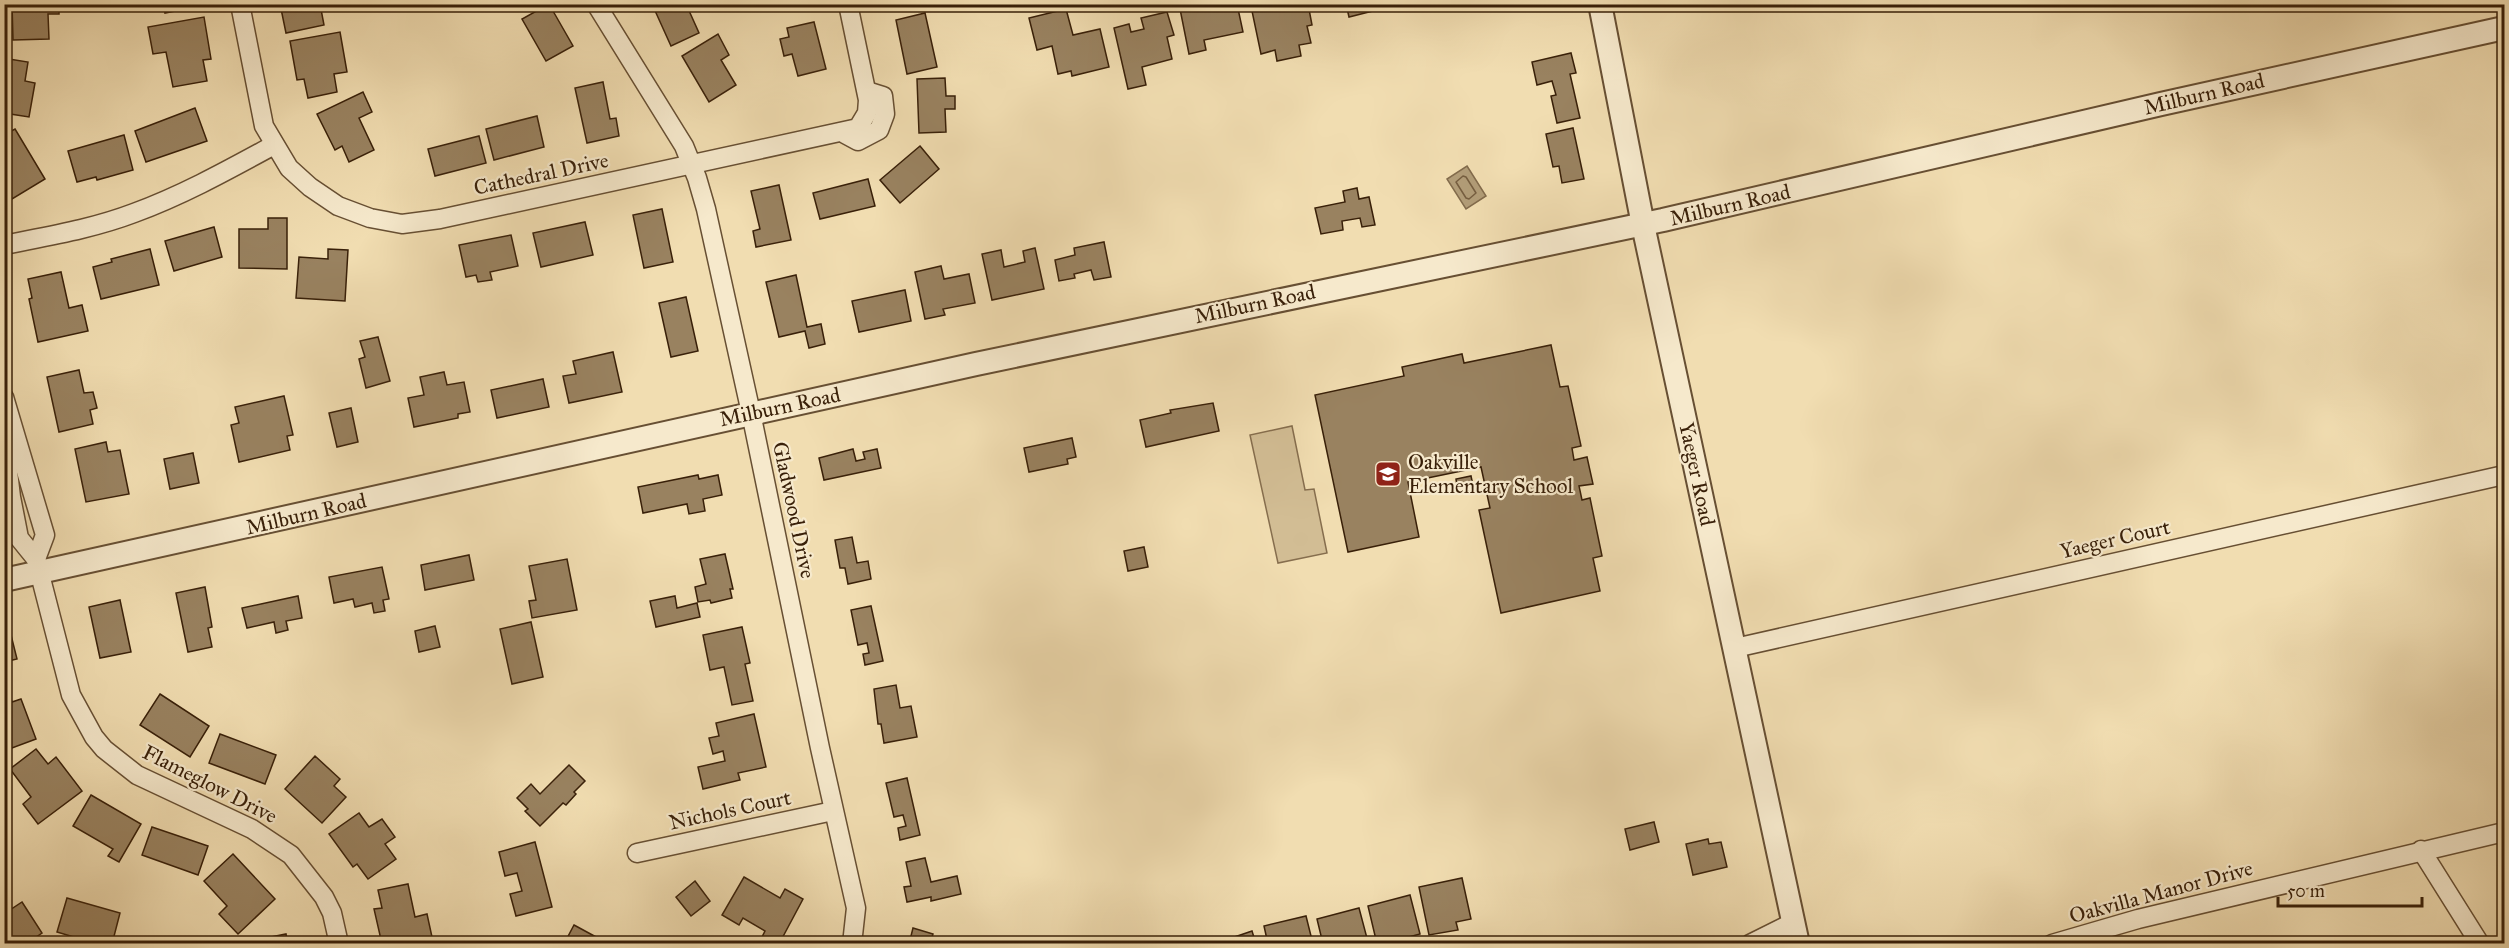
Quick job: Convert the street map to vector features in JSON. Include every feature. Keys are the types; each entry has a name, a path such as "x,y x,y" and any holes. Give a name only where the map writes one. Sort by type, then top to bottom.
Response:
{"street":[{"name":"Cathedral Drive","path":"240,4 258,105 264,126 289,168 310,187 338,206 370,218 402,224 440,219 858,128 867,113 867,91 848,4"},
{"name":"Gladwood Drive","path":"596,4 682,141 706,209 751,413 833,811 856,908 852,944"},
{"name":"Yaeger Road","path":"1600,4 1643,225 1796,933"},
{"name":"Milburn Road","path":"4,580 38,566 1177,321 1643,225 2150,106 2505,27"},
{"path":"4,245 88,228 132,214 190,190 274,145"},
{"name":"Flameglow Drive","path":"4,397 45,536 38,566"},
{"name":"Flameglow Drive","path":"4,437 11,497 19,538 38,566 71,695 85,723 99,743 137,776 252,829 291,855 324,897 332,913 339,944"},
{"name":"Yaeger Court","path":"1735,648 2505,475"},
{"name":"Nichols Court","path":"637,853 833,811"},
{"name":"Oakvilla Manor Drive","path":"2052,944 2138,919 2421,850 2505,832"},
{"path":"2421,850 2480,944"},
{"path":"1750,944 1796,933"}],"shaded area":[{"path":"1292,426 1305,490 1314,489 1327,553 1278,563 1250,435"}],"water":[{"path":"1467,166 1486,196 1466,209 1447,179"}],"building":[{"path":"12,4 59,4 59,14 48,14 49,39 13,40"},
{"path":"164,4 200,4 200,6 165,13"},
{"path":"280,4 320,4 324,25 286,33"},
{"path":"549,4 573,46 546,61 522,19"},
{"path":"652,4 686,4 699,33 671,46"},
{"path":"1179,4 1237,4 1243,32 1204,40 1206,50 1189,54"},
{"path":"1279,4 1308,4 1312,25 1307,26 1311,43 1299,45 1301,56 1277,61 1275,50 1261,54 1252,11"},
{"path":"1346,4 1385,4 1385,8 1349,17"},
{"path":"1066,9 1073,35 1100,29 1109,67 1072,76 1071,71 1058,74 1052,46 1037,50 1029,18"},
{"path":"1167,12 1174,35 1167,37 1172,59 1142,67 1146,85 1128,89 1114,28 1129,24 1131,32 1144,29 1141,18"},
{"path":"925,13 937,67 907,74 896,20"},
{"path":"204,17 211,59 203,60 207,81 173,87 166,52 153,54 148,27"},
{"path":"814,22 826,69 798,76 792,54 784,56 780,39 789,37 787,28"},
{"path":"340,32 347,72 334,74 337,92 308,98 304,79 297,80 290,41"},
{"path":"718,34 729,55 721,60 736,85 709,102 682,56"},
{"path":"1571,53 1576,73 1570,74 1580,118 1557,123 1551,96 1556,95 1552,81 1537,85 1532,62"},
{"path":"9,59 28,62 25,81 35,83 29,117 4,113 4,86"},
{"path":"945,78 946,96 955,96 955,109 945,109 946,132 919,133 917,79"},
{"path":"603,82 610,119 616,118 619,136 587,143 575,88"},
{"path":"363,92 372,112 359,118 374,150 349,162 342,146 335,150 317,114"},
{"path":"195,108 207,141 146,162 135,131"},
{"path":"537,116 544,147 494,160 486,129"},
{"path":"1573,128 1584,179 1562,183 1559,166 1553,167 1546,134"},
{"path":"15,129 45,179 12,199 4,187 4,135"},
{"path":"124,135 133,170 97,180 96,177 77,182 68,151"},
{"path":"479,136 486,163 435,176 428,149"},
{"path":"920,146 939,169 900,203 880,180"},
{"path":"868,179 875,206 820,219 813,193"},
{"path":"779,185 791,240 756,247 753,231 760,229 751,191"},
{"path":"1357,188 1359,199 1369,197 1375,225 1362,227 1360,218 1342,221 1343,230 1321,234 1315,208 1345,202 1343,191"},
{"path":"662,209 673,262 644,268 633,215"},
{"path":"268,218 287,218 287,269 239,268 239,229 268,229"},
{"path":"585,222 593,255 541,267 533,233"},
{"path":"214,227 222,257 174,271 165,241"},
{"path":"511,235 518,266 490,272 492,280 478,282 476,275 466,277 459,245"},
{"path":"1104,242 1111,277 1094,280 1091,270 1074,274 1075,278 1059,281 1055,260 1075,255 1074,248"},
{"path":"1035,248 1044,289 992,300 982,254 1001,250 1004,267 1025,262 1023,251"},
{"path":"150,249 159,285 101,299 93,267 112,262 111,259"},
{"path":"328,249 348,250 345,301 296,298 299,257 328,259"},
{"path":"941,266 944,279 969,274 975,303 943,309 945,315 925,319 915,272"},
{"path":"61,272 69,308 82,305 88,331 38,342 29,299 32,298 28,279"},
{"path":"796,275 807,327 821,324 825,344 809,348 805,331 779,337 766,282"},
{"path":"905,290 911,321 859,332 852,301"},
{"path":"686,297 698,351 671,357 659,303"},
{"path":"378,337 390,381 366,388 359,359 365,357 360,341"},
{"name":"Oakville Elementary School","path":"1551,345 1560,387 1568,386 1581,446 1572,448 1574,460 1587,457 1593,484 1579,486 1582,500 1590,498 1602,556 1593,558 1600,591 1501,613 1479,510 1490,508 1481,467 1408,482 1419,537 1348,552 1315,395 1404,376 1402,367 1462,354 1464,363"},
{"path":"613,352 622,392 569,403 563,376 576,374 573,361"},
{"path":"79,370 84,393 93,392 97,408 90,410 93,424 59,432 47,377"},
{"path":"444,372 447,385 464,382 470,412 458,414 458,418 414,427 408,398 424,395 420,377"},
{"path":"543,379 549,407 497,418 491,390"},
{"path":"284,396 293,435 287,436 290,450 239,462 231,425 239,423 235,407"},
{"path":"1213,403 1219,431 1146,447 1140,420 1171,413 1170,410"},
{"path":"351,408 358,442 337,447 329,413"},
{"path":"1072,438 1076,457 1067,459 1068,464 1029,472 1024,448"},
{"path":"106,442 108,452 120,450 129,494 86,502 75,449"},
{"path":"853,449 856,461 865,459 863,452 877,449 881,468 824,480 819,458"},
{"path":"193,453 199,483 170,489 164,459"},
{"path":"698,475 699,479 718,475 722,495 703,499 705,511 689,514 687,504 643,513 638,487"},
{"path":"1471,476 1474,490 1458,493 1456,479"},
{"path":"852,537 857,563 868,561 871,579 848,584 845,568 840,568 835,540"},
{"path":"1144,547 1148,567 1128,571 1124,551"},
{"path":"725,554 733,589 730,589 732,598 711,603 710,600 698,602 695,587 706,584 700,559"},
{"path":"469,555 474,580 425,590 421,565"},
{"path":"567,559 577,610 532,618 529,601 536,600 529,566"},
{"path":"382,567 389,599 383,600 385,611 374,613 372,603 355,607 353,599 334,603 329,577"},
{"path":"205,587 212,627 208,628 212,647 188,652 176,593"},
{"path":"298,596 302,618 286,621 288,630 276,633 274,622 247,628 242,608"},
{"path":"675,596 677,608 697,603 700,617 656,627 650,601"},
{"path":"120,600 131,652 100,658 89,607"},
{"path":"871,606 883,661 865,665 863,654 869,653 867,643 858,645 851,610"},
{"path":"531,622 543,677 512,684 500,629"},
{"path":"8,623 17,659 4,662 4,624"},
{"path":"435,626 440,647 419,652 415,631"},
{"path":"742,627 750,663 745,664 753,701 732,705 724,667 710,670 703,635"},
{"path":"896,685 900,708 911,706 917,737 884,743 881,724 878,724 874,689"},
{"path":"7,687 12,702 21,699 36,739 4,751 4,688"},
{"path":"160,694 209,726 190,757 140,725"},
{"path":"754,714 766,767 738,773 740,780 703,789 698,767 725,761 723,751 713,754 709,738 719,736 716,723"},
{"path":"220,734 276,755 265,784 209,763"},
{"path":"36,749 48,764 56,757 82,791 38,824 23,804 31,797 10,769"},
{"path":"315,756 340,779 334,786 346,797 322,823 285,789"},
{"path":"569,765 585,781 566,805 563,803 540,826 525,811 528,809 517,798 531,784 540,794"},
{"path":"907,778 920,835 900,840 898,828 906,826 903,815 894,817 886,783"},
{"path":"91,795 141,824 119,862 108,856 113,849 73,826"},
{"path":"359,813 369,827 382,819 395,837 385,844 396,859 368,879 357,864 353,867 329,834"},
{"path":"1654,822 1659,842 1630,850 1625,829"},
{"path":"152,827 208,846 198,875 142,855"},
{"path":"1708,839 1709,844 1721,842 1727,867 1693,875 1686,844"},
{"path":"535,842 552,907 516,916 510,894 522,891 517,873 505,876 499,852"},
{"path":"233,854 275,899 238,934 219,914 227,906 204,881"},
{"path":"925,858 931,882 957,876 961,894 931,901 931,897 907,902 904,887 911,886 906,862"},
{"path":"744,877 780,898 785,889 803,899 779,944 774,944 762,937 765,931 743,918 739,925 722,915"},
{"path":"1462,878 1471,919 1456,922 1458,930 1429,935 1419,887"},
{"path":"695,881 710,901 691,916 676,897"},
{"path":"408,884 415,917 427,914 432,937 403,944 382,944 374,909 382,908 378,890"},
{"path":"1410,895 1420,934 1401,939 1401,944 1377,944 1368,906"},
{"path":"67,898 120,913 112,944 97,944 57,932"},
{"path":"22,902 42,933 26,944 4,944 4,914"},
{"path":"1359,908 1368,942 1323,944 1317,919"},
{"path":"1306,916 1313,944 1268,944 1264,926"},
{"path":"574,925 609,944 564,944"},
{"path":"913,928 933,934 930,944 909,944"},
{"path":"1252,931 1256,944 1214,944"},
{"path":"286,934 288,944 257,944 256,940"}],"place":[{"name":"Oakville Elementary School","path":"1388,474"}]}
